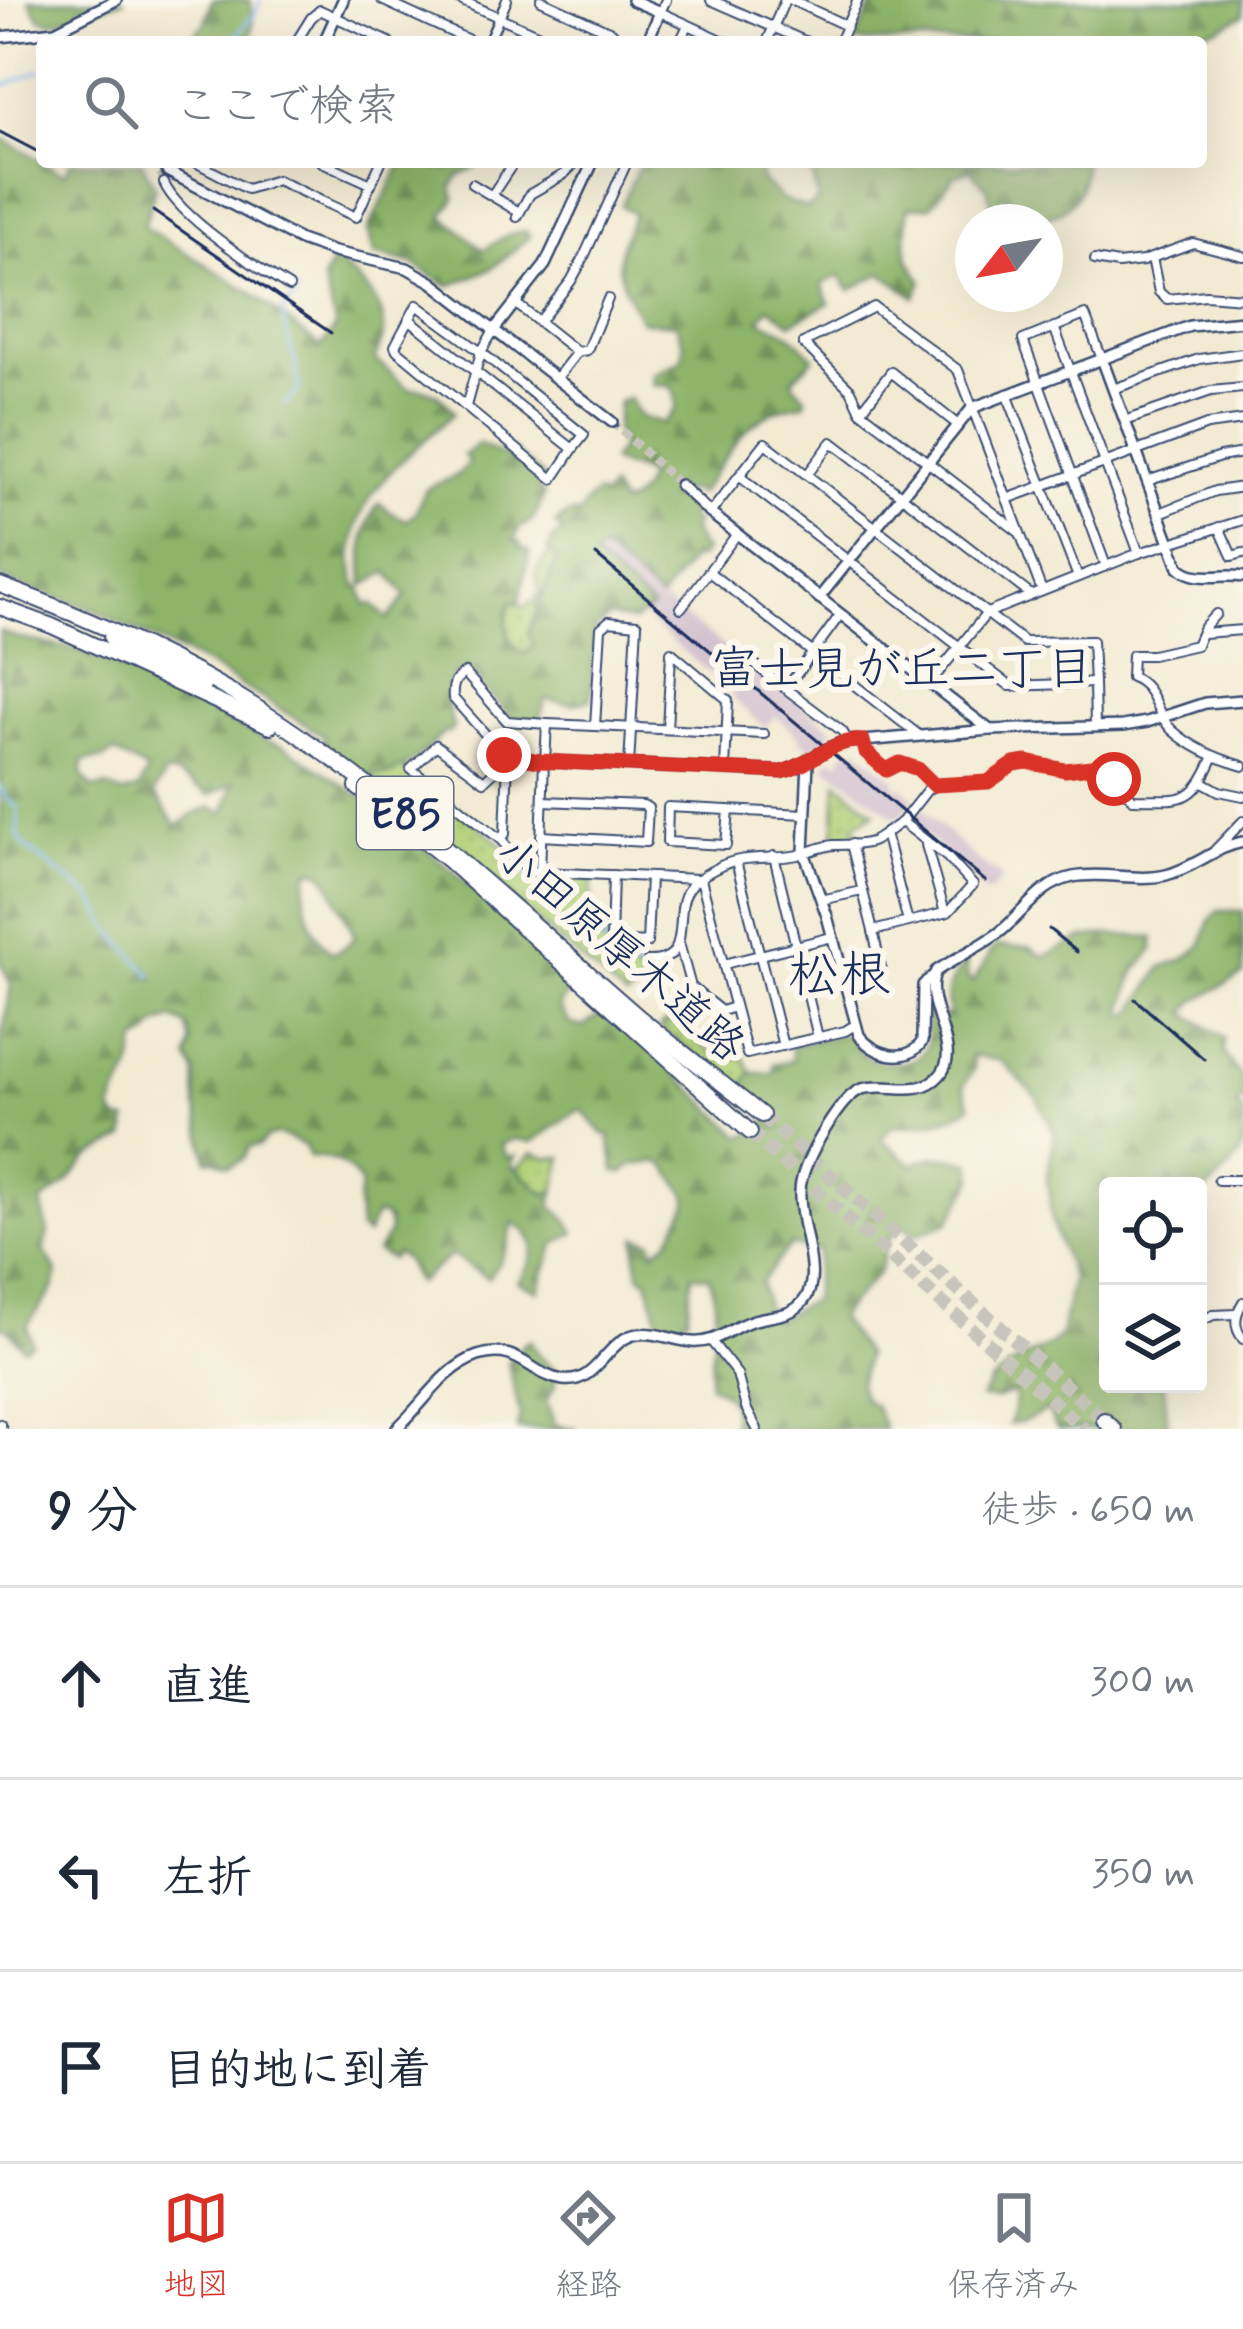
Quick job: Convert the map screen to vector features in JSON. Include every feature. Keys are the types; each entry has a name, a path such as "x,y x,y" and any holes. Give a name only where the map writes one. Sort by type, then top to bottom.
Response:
{"highway":[{"name":"小田原厚木道路","path":"0,589 197,683 270,726 352,784 448,862 750,1132"},
{"name":"小田原厚木道路","path":"0,589 80,615 152,648 311,744 464,861 644,1020 762,1115"},
{"path":"0,607 270,726"}],"street":[{"path":"0,37 55,31 116,0"},
{"path":"327,36 343,0"},
{"path":"382,0 459,36"},
{"path":"460,0 542,36"},
{"path":"491,36 507,0"},
{"path":"541,0 613,36"},
{"path":"632,0 713,36"},
{"path":"650,36 666,0"},
{"path":"711,0 794,36"},
{"path":"770,36 788,0 847,26"},
{"path":"842,36 858,0"},
{"path":"300,36 320,10 376,36"},
{"path":"683,36 688,25"},
{"path":"166,168 300,240 407,268 432,282 612,422"},
{"path":"215,168 247,189 277,180 356,217 378,168"},
{"path":"335,168 371,184"},
{"path":"492,195 510,168"},
{"path":"472,184 518,215 530,194 570,168"},
{"path":"466,406 481,352 545,265 590,168"},
{"path":"539,322 571,281 624,168"},
{"path":"164,183 169,195 217,236 289,287"},
{"path":"1095,260 1118,264 1193,243 1243,256"},
{"path":"1152,258 1159,292 1167,299 1243,298"},
{"path":"556,380 577,352 587,350 608,299"},
{"path":"515,303 577,352"},
{"path":"417,304 584,436 553,479 397,350 410,319 417,304"},
{"path":"1020,533 861,411 851,391 803,343 874,308 958,370 972,408 1007,499 1020,533 1042,591"},
{"path":"1106,566 1023,340 1085,315 1180,567 1194,577 1243,578"},
{"path":"410,319 573,449"},
{"path":"819,598 972,408 1190,326 1243,321"},
{"path":"1054,327 1139,554"},
{"path":"1113,389 1199,359 1243,353"},
{"path":"861,411 891,372 958,425"},
{"path":"1125,421 1211,391 1243,388"},
{"path":"1007,393 1078,578"},
{"path":"1007,499 1207,425 1243,420"},
{"path":"807,475 832,442 1030,595"},
{"path":"710,513 765,443 1024,643 1092,641 1095,726"},
{"path":"1148,481 1243,453"},
{"path":"739,476 1010,686 1094,683"},
{"path":"680,485 990,730"},
{"path":"1160,513 1215,491 1243,487"},
{"path":"929,685 987,613 1243,520"},
{"path":"1219,526 1232,556 1243,553"},
{"path":"681,608 737,534"},
{"path":"709,572 920,736"},
{"path":"1216,614 1196,646 1132,655 1131,677 1150,690 1169,728 1214,757 1243,766"},
{"path":"786,688 840,615"},
{"path":"596,726 601,628 609,621 637,624 629,766"},
{"path":"1203,633 1243,630"},
{"path":"667,729 671,652 728,700 724,770"},
{"path":"743,655 842,731 847,740"},
{"path":"764,734 507,721 465,673 452,687 453,698 508,758 781,772 847,740 1124,725 1205,703 1243,700"},
{"path":"540,872 547,724"},
{"path":"863,741 866,752 886,770 900,763 910,765 934,785"},
{"path":"508,758 484,781 436,745 411,769 500,838 530,872 702,883 747,1054 855,1024"},
{"path":"648,961 656,962 675,950 687,891 721,865 831,845 867,844 902,822 934,785 988,782 1014,764 1027,762 1065,770 1100,766 1133,799 1191,795 1214,757"},
{"path":"500,838 505,834 508,758"},
{"path":"808,761 804,852 855,1024 871,1049 901,1055 916,1052 922,1042 923,985 1001,931 1041,892 1077,876 1161,876 1243,842"},
{"path":"1202,782 1243,796"},
{"path":"541,836 646,842 648,808 543,801"},
{"path":"729,811 726,845 667,842 668,807 805,814"},
{"path":"1214,852 1243,820"},
{"path":"873,931 945,914 973,885 947,857 902,822"},
{"path":"885,833 908,922"},
{"path":"926,843 945,914"},
{"path":"843,981 881,968 850,844"},
{"path":"773,856 818,1037"},
{"path":"736,861 783,1046"},
{"path":"613,875 610,941 647,943 650,877"},
{"path":"821,900 862,891"},
{"path":"724,964 832,937"},
{"path":"679,943 694,990 721,1011 734,1007"},
{"path":"397,1429 458,1367 483,1354 510,1354 550,1376 573,1379 592,1371 619,1342 633,1335 711,1341 744,1324 785,1314 806,1298 811,1270 800,1190 807,1165 850,1095 870,1088 927,1085 944,1070 948,1055 931,993 934,975"},
{"path":"1218,1180 1243,1180"},
{"path":"1243,1302 1236,1314 1243,1340"},
{"path":"1207,1319 1236,1314"},
{"path":"711,1341 737,1374 757,1429"}],"shaded area":[{"path":"602,548 660,599 749,665 729,690 641,615 651,608 593,558"},
{"path":"754,668 833,729 819,746 811,749 797,743 802,739 775,716 765,727 733,699 732,693 744,686"},
{"path":"858,749 914,799 898,818 825,766 831,757 839,762 846,750"},
{"path":"920,807 979,862 1001,876 991,892 985,893 965,868 909,821"}],"green space":[{"path":"29,0 125,0 52,22 40,19"},
{"path":"212,0 250,0 251,36 188,36 204,24"},
{"path":"875,0 1243,0 1243,15 1190,36 857,36"},
{"path":"0,137 36,158 36,168 54,168 64,174 68,168 145,168 155,188 144,227 249,291 321,347 336,327 323,279 334,259 359,281 383,319 375,359 409,389 435,394 454,413 394,468 364,508 352,557 356,587 361,587 366,605 372,604 388,619 406,596 388,572 364,585 366,532 379,503 406,520 414,515 426,489 459,473 469,462 464,455 478,444 504,456 511,448 545,478 538,487 544,494 538,510 514,540 530,551 519,602 512,601 507,616 509,637 523,654 531,650 528,633 557,559 548,550 563,531 555,524 570,514 580,515 596,494 603,497 611,488 621,504 635,498 644,485 647,475 611,461 622,446 615,431 619,402 629,398 639,417 664,423 676,408 675,393 670,386 653,385 653,374 682,360 684,346 677,324 642,321 620,270 621,248 634,214 621,206 638,168 760,168 761,180 783,200 807,208 818,200 806,168 1083,168 1077,195 1063,209 1063,204 991,204 987,188 970,170 954,176 931,206 908,207 907,252 922,280 915,297 882,273 850,290 839,276 822,284 829,303 791,323 769,307 760,320 790,334 814,357 793,379 806,397 804,404 784,408 754,424 699,494 687,489 683,495 692,510 694,536 705,550 699,559 694,556 660,599 602,549 594,557 652,608 634,621 609,617 595,629 591,699 572,704 545,699 540,720 510,717 466,668 449,686 453,728 407,765 373,775 323,743 324,736 209,666 91,609 0,579"},
{"path":"399,168 475,168 459,176 452,187 455,198 443,216 483,250 510,234 526,231 530,237 491,269 448,286 413,264 374,254 368,230"},
{"path":"550,553 557,559 529,633 531,650 523,654 509,637 509,608 512,601 525,607 537,601 536,595 541,594 537,572"},
{"path":"0,631 74,649 157,683 284,746 362,797 579,983 560,1003 571,1024 583,1027 608,1009 741,1136 758,1132 772,1113 742,1088 751,1073 774,1073 774,1064 793,1060 791,1046 851,1033 859,1051 875,1060 896,1063 915,1058 927,1044 925,994 933,1011 950,1018 947,1001 955,976 966,962 968,979 973,982 995,946 1030,947 1044,957 1083,938 1154,937 1153,950 1134,973 1123,1012 1131,1015 1162,967 1185,959 1201,946 1210,920 1219,911 1243,911 1243,974 1195,1001 1186,1013 1224,1038 1223,1052 1243,1080 1243,1099 1236,1106 1243,1112 1243,1144 1231,1167 1207,1191 1207,1177 1099,1177 1099,1393 1165,1393 1168,1429 1057,1429 1048,1410 1009,1424 1015,1392 981,1398 990,1382 1061,1335 1072,1279 1052,1223 1047,1176 1055,1134 1037,1098 1002,1061 973,1055 974,1069 963,1086 970,1106 943,1120 891,1127 881,1139 913,1165 942,1157 972,1164 974,1179 949,1222 916,1235 901,1224 887,1242 879,1272 838,1317 866,1355 859,1385 884,1429 733,1429 730,1401 709,1385 715,1317 709,1277 692,1275 687,1317 675,1326 660,1325 648,1280 640,1275 637,1237 652,1241 654,1252 668,1241 688,1204 666,1166 658,1162 633,1165 624,1173 615,1171 609,1135 582,1110 532,1142 515,1139 501,1144 506,1157 515,1156 511,1165 546,1195 555,1191 551,1206 575,1233 555,1244 538,1291 518,1282 533,1249 528,1235 512,1223 504,1252 488,1278 451,1255 418,1283 400,1256 391,1259 377,1252 389,1233 388,1220 375,1215 367,1235 360,1230 361,1185 339,1163 309,1157 305,1145 277,1134 249,1147 243,1159 229,1166 207,1160 195,1072 188,1059 187,1026 173,1019 156,1025 137,1041 131,1071 112,1111 118,1120 127,1121 125,1138 89,1157 65,1185 41,1202 48,1232 44,1251 56,1277 27,1327 32,1343 24,1348 7,1328 0,1327 0,1049 11,985 0,962","holes":["114,752 147,771 139,789 123,794 107,787 92,788 82,775 83,761 103,759","166,773 210,795 234,783 224,813 211,807 177,826 154,793","310,870 327,878 355,937 332,953 309,915","790,1245 818,1251 813,1299 775,1321 766,1307 761,1282"]},
{"path":"402,767 484,829 543,885 552,889 557,876 592,878 590,916 607,942 585,922 582,925 643,980 650,975 643,986 626,998 364,773 379,775"},
{"path":"837,782 875,812 854,825 861,840 834,841"},
{"path":"667,1021 714,1055 744,1057 752,1074 742,1088 663,1030 660,1026"},
{"path":"533,1153 563,1157 555,1191 547,1195 514,1171"},
{"path":"530,1341 555,1369 555,1386 546,1401 555,1425 577,1429 517,1429 520,1415 508,1362"}],"waterway":[{"path":"235,36 255,14 260,0"},
{"path":"0,87 36,72"},
{"path":"285,404 299,390 282,312 298,292"},
{"path":"0,787 18,807 18,835 23,845 91,897 114,934 152,976"},
{"path":"518,866 539,885"},
{"path":"584,925 639,971"}],"tunnel":[{"path":"159,168 164,183"},
{"path":"612,422 680,485"},
{"path":"762,1115 1104,1420"},
{"path":"750,1132 1084,1429"}],"railway":[{"path":"0,132 36,151"},
{"path":"153,211 331,333"},
{"path":"596,555 985,881"},
{"path":"1049,929 1077,952"},
{"path":"1135,999 1204,1059"}],"district":[{"name":"富士見が丘二丁目","path":"902,667"},
{"name":"松根","path":"839,973"}],"route":[{"path":"504,755 767,773 792,770 847,740 863,741 866,752 886,770 900,763 910,765 934,785 988,782 1014,764 1027,762 1065,770 1100,766 1114,779"}]}
